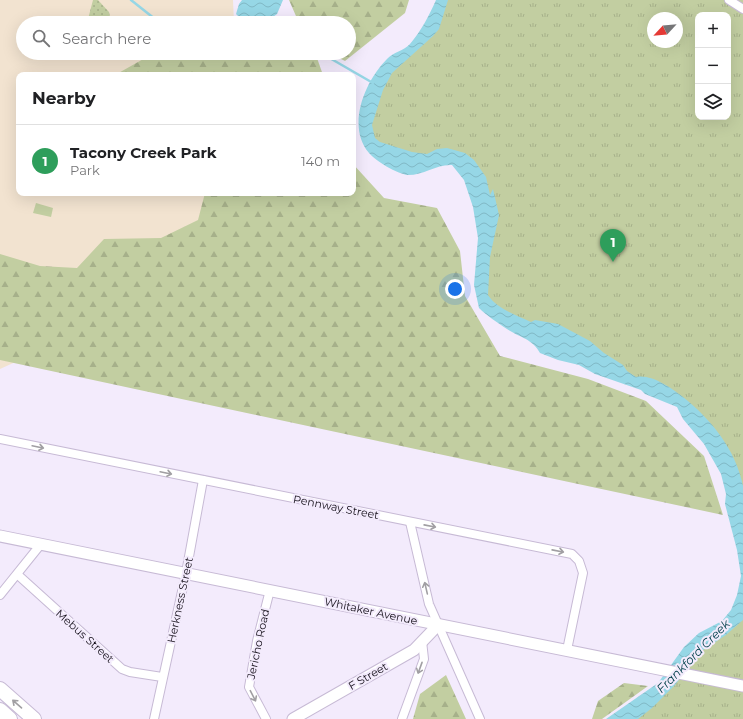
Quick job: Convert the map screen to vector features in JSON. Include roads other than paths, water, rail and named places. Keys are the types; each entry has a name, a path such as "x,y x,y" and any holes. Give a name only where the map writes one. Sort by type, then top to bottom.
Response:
{"highway":[{"path":"0,689 34,719"},
{"path":"0,710 10,719"}],"main road":[{"name":"Whitaker Avenue","path":"0,536 743,686"},
{"name":"F Street","path":"293,719 414,650 438,625"}],"street":[{"path":"729,0 743,9"},
{"name":"Pennway Street","path":"0,439 566,553 575,557 582,567 583,573 567,650"},
{"name":"Herkness Street","path":"154,719 186,573 203,480"},
{"path":"410,522 430,604 480,719"},
{"path":"0,595 18,575 41,544"},
{"name":"Mebus Street","path":"18,575 122,669 130,672 162,677"},
{"name":"Jericho Road","path":"266,719 249,687 257,641 270,590"},
{"path":"402,719 424,659 422,641"}],"water":[{"path":"242,0 283,0 277,14 274,16 238,16 236,14"},
{"name":"Frankford Creek","path":"436,0 448,0 439,29 392,73 383,90 372,125 375,138 380,142 412,152 427,154 437,149 447,148 465,153 474,160 486,177 490,195 493,189 499,215 490,257 488,295 492,300 507,311 531,322 535,320 558,324 590,341 604,353 623,365 627,371 636,377 648,378 661,382 673,390 703,415 721,436 735,460 740,473 743,486 743,620 726,635 700,652 675,685 652,708 638,719 606,719 658,683 684,647 699,633 722,621 731,610 737,595 741,576 737,550 725,504 726,494 721,474 704,444 683,419 677,407 645,394 641,390 595,374 579,365 558,360 540,353 530,341 507,329 479,308 474,285 478,238 473,207 464,180 452,165 441,166 414,175 403,174 376,160 369,153 362,142 359,130 361,104 372,79 389,57 410,44 418,34 431,12"}],"waterway":[{"path":"131,0 151,16"},
{"path":"333,60 354,72"},
{"path":"356,73 373,83"}],"place":[{"name":"Tacony Creek Park","path":"613,262"}]}
